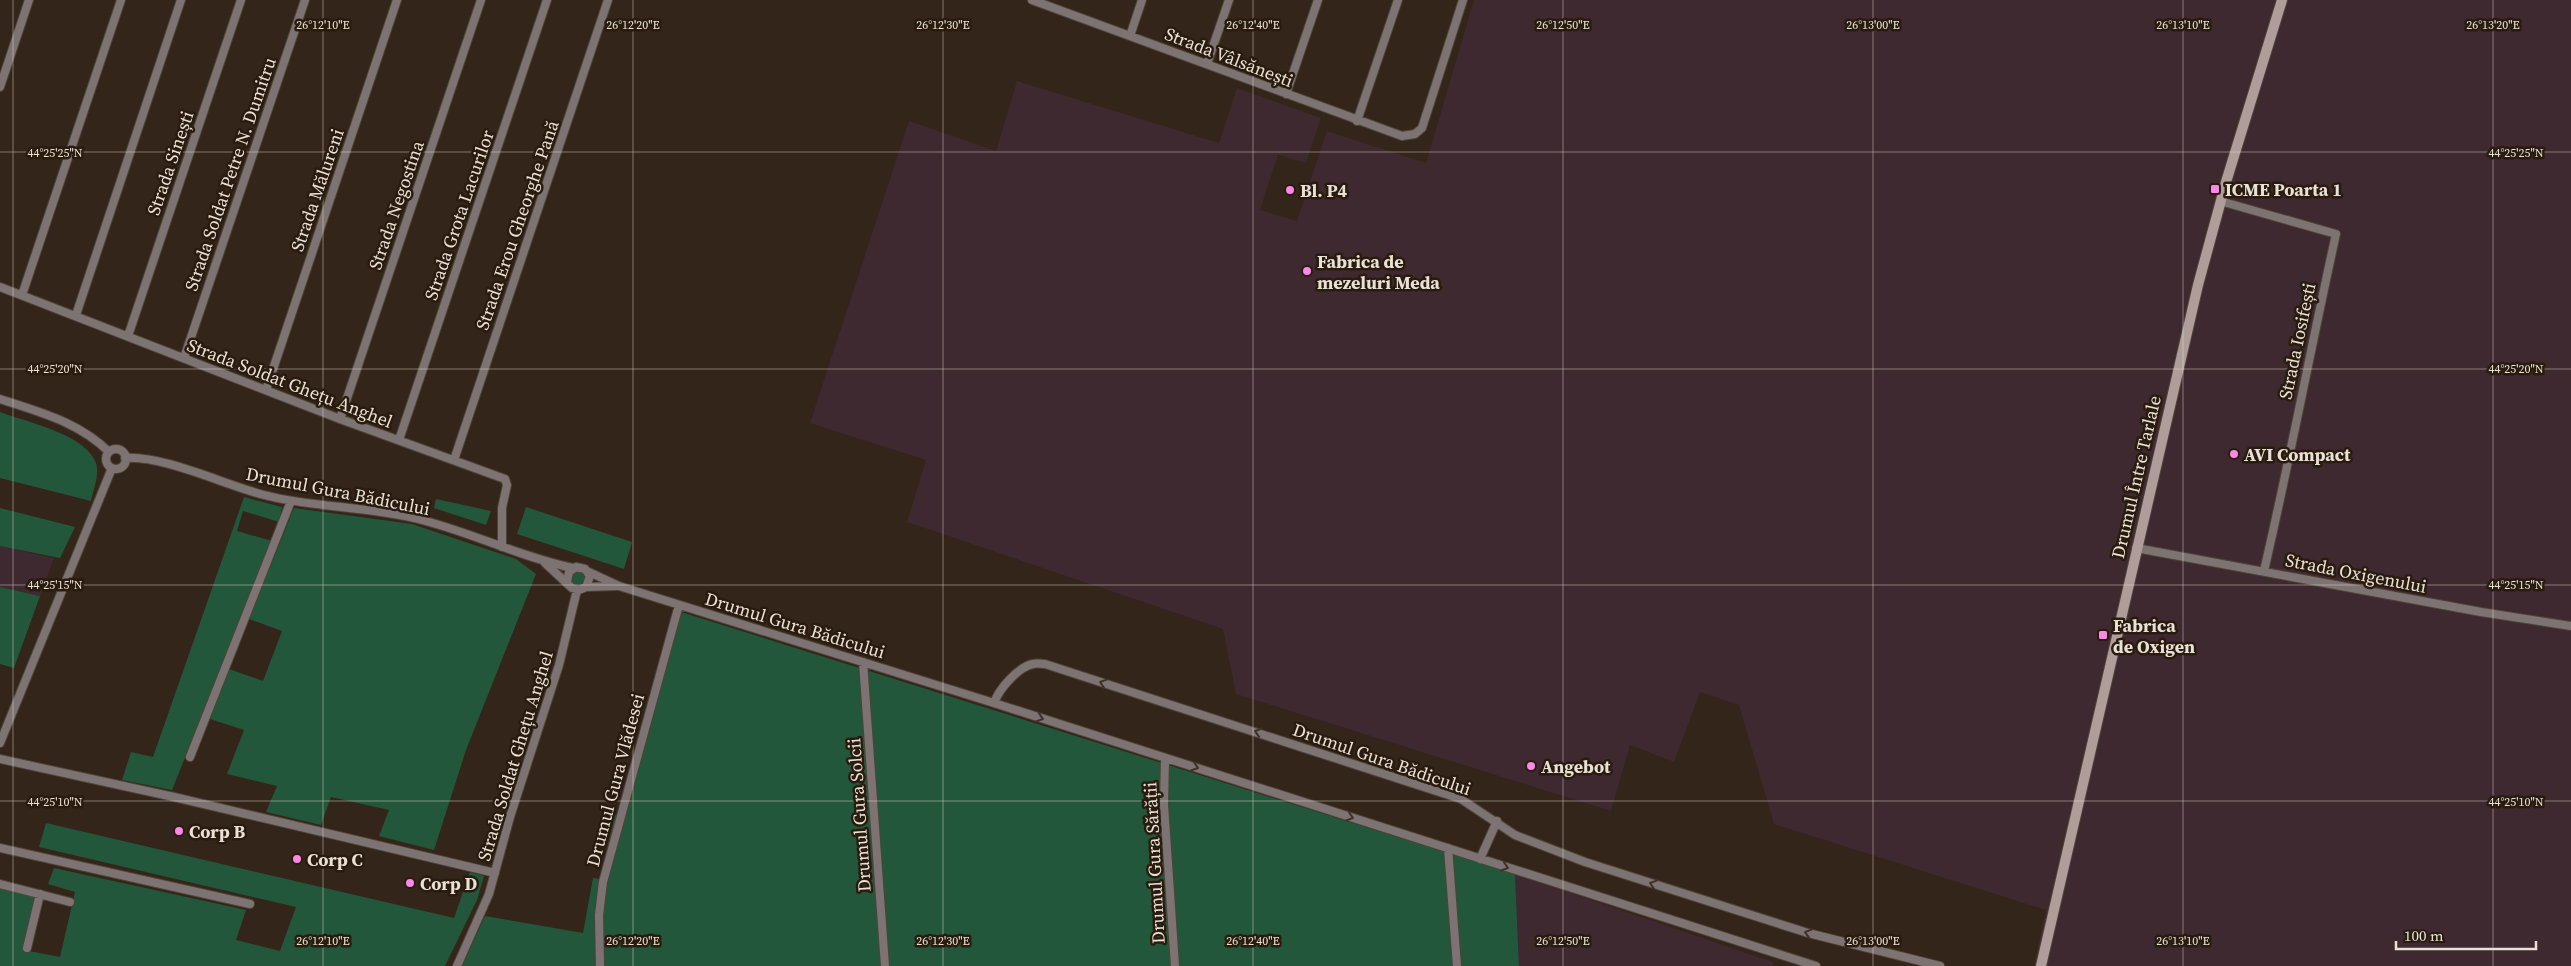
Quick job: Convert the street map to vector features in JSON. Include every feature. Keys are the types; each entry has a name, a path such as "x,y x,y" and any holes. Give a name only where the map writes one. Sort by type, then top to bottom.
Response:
{"main road":[{"name":"Drumul Între Tarlale","path":"2041,966 2196,294 2220,201 2282,0"}],"street":[{"path":"0,87 29,0"},
{"path":"22,295 121,0"},
{"path":"76,315 181,0"},
{"name":"Strada Sinești","path":"128,336 241,0"},
{"name":"Strada Soldat Petre N. Dumitru","path":"184,358 305,0"},
{"name":"Strada Mălureni","path":"266,390 397,0"},
{"name":"Strada Negostina","path":"340,419 481,0"},
{"name":"Strada Grota Lacurilor","path":"399,440 547,0"},
{"name":"Strada Erou Gheorghe Pană","path":"454,460 608,0"},
{"name":"Strada Vâlsănești","path":"1032,0 1402,136 1415,134 1424,122 1463,0"},
{"path":"1058,9 1061,0"},
{"path":"1130,36 1142,0"},
{"path":"1207,64 1228,0"},
{"path":"1286,94 1318,0"},
{"path":"1357,121 1398,0"},
{"name":"Strada Iosifești","path":"2220,201 2336,234 2298,408 2294,442 2264,571"},
{"name":"Strada Soldat Ghețu Anghel","path":"0,287 340,419 507,481 502,508 502,547"},
{"path":"0,399 72,424 91,435 109,452"},
{"path":"117,450 125,458 124,464 120,468 112,468 106,461 109,452 117,450"},
{"name":"Drumul Gura Bădicului","path":"125,458 155,461 248,490 291,500 416,518 543,561 573,568"},
{"path":"0,743 112,468"},
{"path":"190,757 291,500"},
{"name":"Strada Oxigenului","path":"2136,548 2480,612 2571,626"},
{"path":"543,561 572,588 577,590 586,587 619,586"},
{"path":"567,582 567,574 573,568 581,567 589,572 590,582 586,587"},
{"name":"Drumul Gura Bădicului","path":"589,572 619,586 994,703 1816,966"},
{"name":"Strada Soldat Ghețu Anghel","path":"457,966 475,928 495,873 510,817 561,656 577,590"},
{"name":"Drumul Gura Vlădesei","path":"600,966 599,915 603,882 679,605"},
{"name":"Drumul Gura Solcii","path":"863,662 885,966"},
{"name":"Drumul Gura Bădicului","path":"994,703 997,695 1021,670 1033,664 1045,664 1461,799 1532,843 1612,871 1808,933 1940,966"},
{"path":"0,758 495,873"},
{"name":"Drumul Gura Sărății","path":"1165,758 1164,805 1175,966"},
{"path":"1480,859 1489,834 1497,822"},
{"path":"0,848 250,904"},
{"path":"1448,848 1457,966"},
{"path":"0,884 70,902"},
{"path":"27,948 40,894"}],"shaded area":[{"path":"1474,0 2571,0 2571,966 2034,966 2046,910 1774,824 1739,705 1700,692 1674,762 1630,745 1611,811 1236,694 1223,629 907,522 926,460 810,423 909,121 996,151 1017,81 1219,143 1237,88 1321,118 1306,163 1278,155 1260,210 1297,221 1327,131 1426,163"},
{"path":"0,546 54,558 40,596 0,587"},
{"path":"1515,874 1773,962 1772,966 1519,966"}],"green space":[{"path":"0,412 54,430 80,444 90,453 97,468 96,482 91,501 0,478"},
{"path":"244,497 282,507 279,522 243,511 237,531 272,541 172,790 122,780 131,752 153,757"},
{"path":"436,499 491,511 486,525 434,508"},
{"path":"526,507 632,542 624,569 517,534"},
{"path":"0,508 75,527 60,558 0,546"},
{"path":"294,508 412,524 516,559 536,574 466,750 434,850 379,836 389,810 331,797 321,825 266,812 277,786 227,774 244,730 210,719 229,669 263,681 282,631 249,619"},
{"path":"585,569 586,587 569,585 569,572"},
{"path":"0,587 40,596 14,668 0,664"},
{"path":"681,612 1515,874 1519,966 462,966 485,916 583,933 593,878 600,879 615,815 623,817"},
{"path":"46,823 454,918 470,872 484,876 477,900 445,966 0,966 0,887 36,897 24,950 60,957 75,892 48,884 54,868 246,910 236,940 280,951 296,907 39,847"}],"place":[{"name":"ICME Poarta 1","path":"2215,189"},
{"name":"Bl. P4","path":"1290,190"},
{"name":"Fabrica de mezeluri Meda","path":"1307,271"},
{"name":"AVI Compact","path":"2234,454"},
{"name":"Fabrica de Oxigen","path":"2103,635"},
{"name":"Angebot","path":"1531,766"},
{"name":"Corp B","path":"179,831"},
{"name":"Corp C","path":"297,859"},
{"name":"Corp D","path":"410,883"}]}
